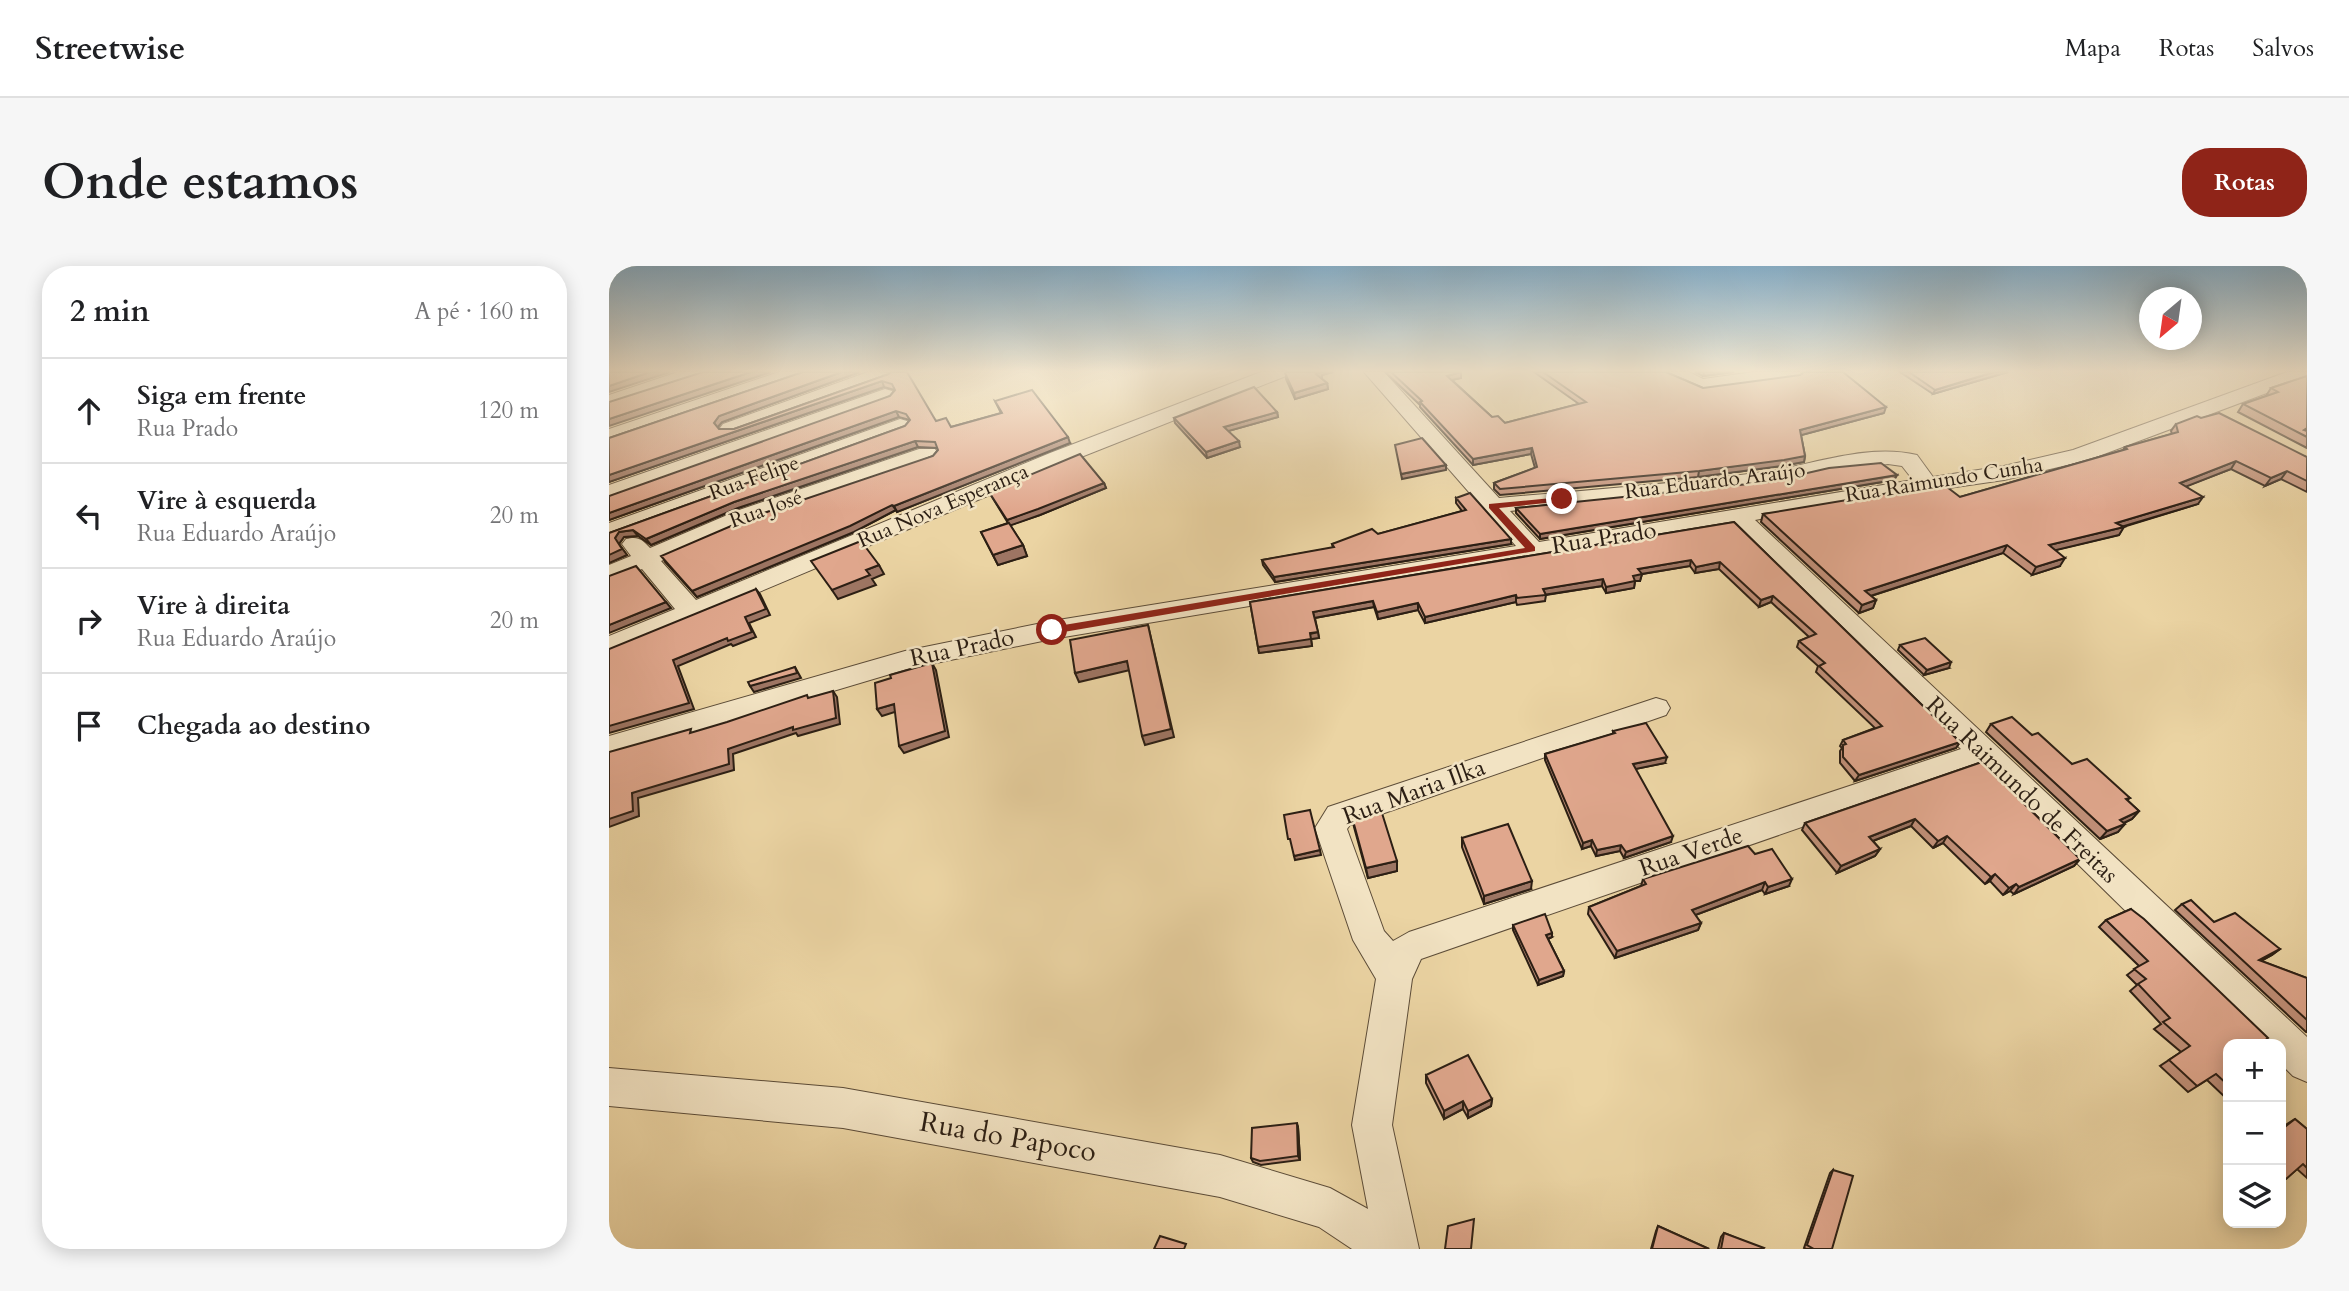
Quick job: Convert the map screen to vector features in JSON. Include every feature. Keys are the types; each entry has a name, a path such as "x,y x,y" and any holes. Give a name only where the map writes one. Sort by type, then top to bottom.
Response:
{"street":[{"path":"609,436 663,418"},
{"path":"609,475 757,418"},
{"path":"609,493 821,418"},
{"name":"Rua Nova Esperança","path":"609,646 1058,458 1161,418"},
{"path":"1414,418 1532,549"},
{"name":"Rua Raimundo Cunha","path":"1738,517 1927,483 2004,473 2080,455 2179,418"},
{"path":"2229,418 2233,420"},
{"name":"Rua Felipe","path":"612,525 900,425"},
{"name":"Rua José","path":"609,574 747,515 927,454"},
{"name":"Rua Eduardo Araújo","path":"1492,506 1766,478 1826,466 1888,458 1909,460 1927,483"},
{"name":"Rua Prado","path":"609,747 905,660 1052,630 1738,517"},
{"name":"Rua Raimundo de Freitas","path":"1738,517 1983,754 2304,1055"},
{"path":"612,525 646,558 691,611"},
{"name":"Rua Maria Ilka","path":"1398,967 1370,940 1331,828 1333,820 1656,708"},
{"name":"Rua Verde","path":"1398,967 1417,944 1983,754"},
{"path":"1397,1249 1372,1125 1398,967"},
{"name":"Rua do Papoco","path":"609,1087 843,1108 1220,1175 1330,1209 1390,1249"}],"building":[{"path":"668,418 718,418 714,423 719,429 734,429 765,418 775,418 609,475 609,438"},
{"path":"829,418 877,418 609,513 609,496"},
{"path":"909,418 934,418 936,421 946,418 951,427 984,418 1053,418 1068,437 892,505 850,526 692,591 661,556 752,517 933,456 938,450 935,442 915,441 734,502 646,539 633,530 619,532 615,538 622,549 609,555 609,533 905,426 910,420"},
{"path":"1174,418 1256,418 1224,427 1239,441 1206,452"},
{"path":"1435,418 1500,418 1505,423 1525,418 1845,418 1800,430 1805,456 1699,471 1500,489 1494,483 1537,467 1532,448 1473,459"},
{"path":"2192,418 2229,418 2307,457 2307,481 2287,471 2271,478 2236,461 2180,483 2203,497 2116,523 2124,527 2049,545 2065,558 2036,567 2007,545 1865,591 1876,600 1862,605 1763,514 1943,484 1960,497 2127,449 2125,447 2178,432 2176,424"},
{"path":"2270,418 2307,418 2307,428 2304,430 2307,431 2307,437"},
{"path":"1422,438 1446,465 1401,474 1395,445"},
{"path":"1080,454 1104,483 1007,520 989,492"},
{"path":"1881,463 1897,475 1540,534 1516,508 1768,482 1829,468"},
{"path":"1470,493 1511,539 1274,577 1262,560 1334,547 1332,544 1372,529 1378,534 1466,510 1456,498"},
{"path":"1734,522 1960,742 1859,775 1843,757 1843,745 1846,744 1843,740 1882,726 1819,666 1825,663 1799,641 1816,634 1773,596 1761,600 1720,562 1696,567 1691,560 1638,569 1642,574 1633,576 1635,581 1606,587 1603,579 1543,589 1546,595 1517,598 1516,595 1425,617 1418,603 1377,612 1373,601 1313,612 1318,632 1310,633 1311,639 1258,647 1250,602"},
{"path":"1009,523 1023,545 993,555 981,532"},
{"path":"861,541 879,565 866,570 870,575 832,590 811,561"},
{"path":"636,566 666,602 609,625 609,576"},
{"path":"756,589 766,609 745,617 752,632 728,641 727,638 673,660 689,703 609,726 609,649"},
{"path":"1148,625 1171,729 1142,736 1127,661 1075,673 1070,640"},
{"path":"1925,638 1951,662 1927,670 1900,645"},
{"path":"932,663 945,731 899,746 894,704 877,709 875,683 891,678 890,675"},
{"path":"795,667 797,673 750,686 748,682"},
{"path":"833,691 836,718 793,730 793,727 728,749 729,764 632,793 633,811 609,819 609,752 691,729 690,733 807,695 808,698"},
{"path":"2012,717 2032,735 2038,733 2072,764 2087,759 2130,798 2126,799 2139,811 2120,820 2125,824 2107,831 1991,724"},
{"path":"1646,723 1667,757 1633,764 1673,836 1626,852 1621,845 1597,850 1592,840 1583,843 1545,754"},
{"path":"1982,762 2080,859 2019,887 2016,884 2009,888 1995,874 1991,877 1947,836 1938,841 1915,819 1869,837 1880,849 1841,866 1805,823"},
{"path":"1310,810 1320,850 1294,856 1284,815"},
{"path":"1381,810 1397,861 1366,868 1352,817"},
{"path":"1508,824 1532,881 1484,896 1462,838"},
{"path":"1748,846 1755,854 1772,849 1792,879 1768,887 1765,882 1692,910 1701,923 1617,951 1589,907 1646,884 1643,879"},
{"path":"2191,900 2214,922 2235,913 2280,949 2259,960 2307,978 2307,1020 2182,904"},
{"path":"2131,909 2268,1038 2223,1039 2223,1080 2216,1074 2197,1086 2169,1060 2190,1046 2163,1022 2170,1018 2138,984 2146,979 2134,969 2148,961 2106,920"},
{"path":"1545,914 1552,933 1546,935 1564,971 1539,980 1513,925"},
{"path":"1468,1055 1492,1099 1468,1111 1463,1101 1444,1111 1426,1075"},
{"path":"2295,1119 2307,1129 2307,1168 2303,1164 2286,1179 2286,1165 2286,1126"},
{"path":"1297,1123 1298,1156 1260,1161 1251,1158 1252,1128"},
{"path":"1833,1170 1853,1176 1832,1249 1814,1249 1807,1245"},
{"path":"1474,1219 1471,1249 1445,1249 1448,1226"},
{"path":"1658,1226 1709,1249 1652,1249"},
{"path":"1724,1233 1764,1248 1721,1249"},
{"path":"1160,1236 1186,1244 1184,1249 1154,1249"}],"route":[{"path":"1052,630 1532,549 1492,506 1562,499"}]}
